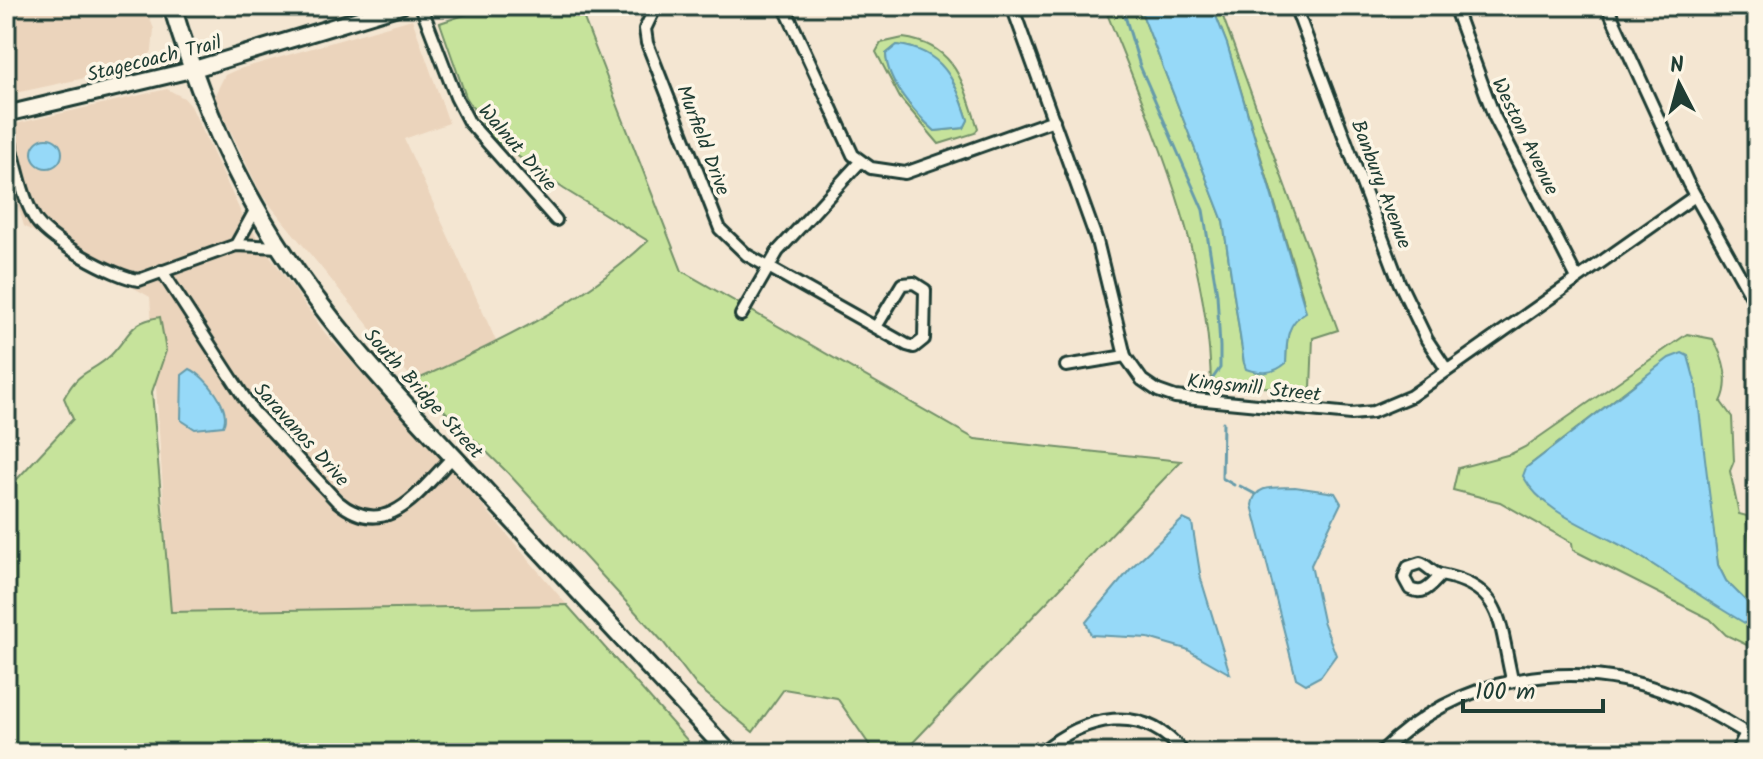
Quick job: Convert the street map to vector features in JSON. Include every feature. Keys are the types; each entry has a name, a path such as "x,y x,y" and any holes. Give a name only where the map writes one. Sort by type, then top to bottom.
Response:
{"highway":[{"name":"South Bridge Street","path":"172,6 191,70 218,137 256,209 334,322 453,457 729,753"}],"main road":[{"name":"Stagecoach Trail","path":"6,114 191,70 401,6"}],"street":[{"name":"Walnut Drive","path":"421,6 456,97 469,122 556,220"},
{"name":"Murfield Drive","path":"656,6 645,29 647,43 713,214 734,245 767,267 907,345 921,344 924,338 925,290 914,283 902,284 876,327"},
{"path":"784,6 848,144 860,162 882,172 905,173 1054,120"},
{"name":"Banbury Avenue","path":"1295,6 1399,282 1427,340 1447,370"},
{"name":"Weston Avenue","path":"1454,6 1494,116 1577,278"},
{"path":"1607,6 1695,196 1757,306"},
{"name":"Kingsmill Street","path":"1014,7 1097,241 1125,356 1142,380 1158,391 1175,397 1351,414 1391,406 1695,196"},
{"path":"6,128 34,218 47,231 124,279 139,280 236,245 280,247"},
{"path":"741,315 767,267 860,162"},
{"path":"236,245 256,209"},
{"name":"Saravanos Drive","path":"162,271 253,411 352,512 378,517 395,512 453,457"},
{"path":"1066,366 1125,356"},
{"path":"1441,575 1468,580 1493,603 1512,679"},
{"path":"1380,753 1437,709 1512,679 1573,674 1624,680 1679,697 1757,739"},
{"path":"1040,753 1074,728 1121,719 1155,729 1184,753"},
{"path":"1736,753 1746,733"}],"shaded area":[{"path":"6,6 145,6 154,29 152,51 141,66 6,95"},
{"path":"412,19 449,123 404,139 497,343 414,381 261,194 214,97 225,75 236,70"},
{"path":"167,89 184,98 191,106 244,219 325,333 461,480 567,605 171,612 150,297 24,226 6,165 6,126"}],"green space":[{"path":"491,6 579,6 682,271 975,439 1181,461 903,753 875,753 837,698 784,689 753,732 697,686 663,642 508,473 414,381 507,337 567,303 622,264 648,241 564,189 492,138 466,97 440,23"},
{"path":"1104,6 1139,6 1223,221 1244,363 1286,363 1290,327 1305,311 1302,294 1227,44 1212,6 1219,6 1338,330 1313,338 1311,388 1211,386 1208,336 1189,239 1159,145"},
{"path":"903,38 921,42 947,58 968,96 978,128 975,133 939,144 900,98 876,52 881,43","holes":["897,45 912,48 936,61 952,80 968,120 964,128 935,131 903,96 891,75 886,54"]},
{"path":"160,317 166,351 152,392 171,612 567,605 688,741 678,753 6,753 6,491 73,419 64,398 75,381 111,355 136,326"},
{"path":"1687,334 1713,339 1723,362 1726,386 1721,402 1732,417 1734,461 1730,471 1739,514 1747,516 1757,612 1726,581 1718,565 1691,365 1640,380 1526,468 1562,513 1630,550 1757,630 1757,650 1726,635 1710,619 1573,550 1572,543 1500,502 1453,490 1458,468 1511,454 1525,447"}],"water":[{"path":"1139,6 1212,6 1227,44 1306,312 1291,328 1286,363 1272,371 1246,369 1223,221"},
{"path":"897,45 926,53 945,69 968,120 964,128 935,131 911,106 897,86 888,65 886,54"},
{"path":"47,138 58,142 62,153 58,164 47,168 36,164 32,153 36,142"},
{"path":"1682,353 1688,356 1696,385 1718,565 1726,581 1757,612 1757,630 1633,552 1558,511 1532,490 1523,476 1526,468 1669,358"},
{"path":"190,369 203,378 221,402 225,419 223,426 195,429 181,420 182,375"},
{"path":"1295,487 1335,493 1341,503 1311,565 1323,621 1336,655 1321,676 1306,684 1296,678 1252,505 1257,493 1262,490"},
{"path":"1183,519 1192,523 1201,579 1230,674 1186,649 1148,638 1091,635 1086,622 1132,567"}],"waterway":[{"path":"1122,6 1140,66 1203,210 1217,294 1220,347 1220,368 1208,385"},
{"path":"1223,422 1222,478 1234,485"},
{"path":"1240,486 1255,494"}]}
